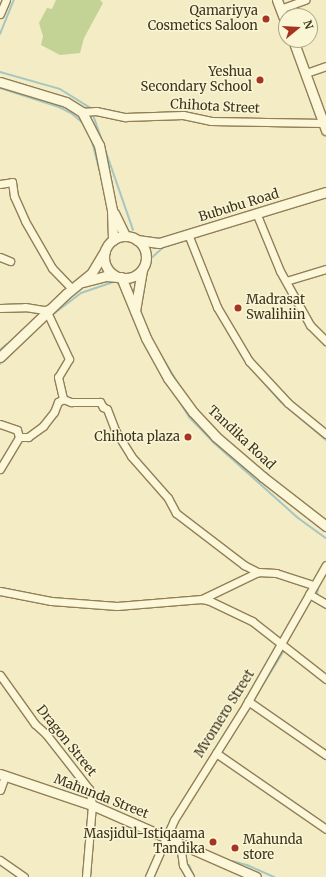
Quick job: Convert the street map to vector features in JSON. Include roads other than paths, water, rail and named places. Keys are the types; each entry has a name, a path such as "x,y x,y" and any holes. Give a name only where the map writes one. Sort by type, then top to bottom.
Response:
{"street":[{"path":"0,14 6,0"},
{"path":"279,4 305,0"},
{"path":"296,48 325,126"},
{"path":"306,73 326,66"},
{"path":"0,82 66,102 82,112 99,145 112,210 113,240"},
{"name":"Chihota Street","path":"82,112 96,111 125,117 183,115 211,121 325,126"},
{"path":"0,184 12,182 14,196 25,221 52,268 72,289"},
{"name":"Bububu Road","path":"159,243 257,215 326,192"},
{"path":"112,210 125,236"},
{"path":"257,215 271,252 310,325 326,341"},
{"path":"188,234 217,307 249,361 288,403 326,434"},
{"path":"0,357 72,289 82,283 91,274 113,240 125,236 137,240 159,243"},
{"path":"137,240 143,246 144,266"},
{"path":"135,311 144,266 150,252 159,243"},
{"path":"105,251 107,267 120,277"},
{"path":"0,257 10,261"},
{"path":"82,283 106,276 132,277 144,266"},
{"path":"286,281 326,269"},
{"name":"Tandika Road","path":"120,277 168,378 193,412 215,436 326,526"},
{"path":"0,308 25,306 49,310"},
{"path":"49,310 69,360 58,377 63,399"},
{"path":"63,399 71,402 99,401 108,411 115,430 131,456 168,498 176,513 244,565 258,572 276,574 314,584"},
{"path":"19,436 28,437 44,426 54,412 58,402 63,399"},
{"path":"0,424 17,430 19,436 0,469"},
{"name":"Mvomero Street","path":"149,877 165,837 195,784 248,701 326,565"},
{"path":"0,591 51,601 117,606 202,599 258,572"},
{"path":"309,594 326,604"},
{"path":"202,599 252,621 326,680"},
{"name":"Dragon Street","path":"0,675 35,724 78,772 89,789 92,805 86,877"},
{"path":"248,701 326,755"},
{"path":"216,753 326,829"},
{"path":"0,790 2,775"},
{"name":"Mahunda Street","path":"2,775 92,805 256,877"},
{"path":"180,844 183,865 190,877"},
{"path":"0,860 24,877"}],"waterway":[{"path":"0,34 14,0"},
{"path":"0,72 60,89 90,108"},
{"path":"0,88 59,107 71,113 83,123"},
{"path":"92,112 133,230"},
{"path":"92,141 99,170"},
{"path":"145,276 148,261 166,245"},
{"path":"44,321 81,293 116,281 120,286"},
{"path":"232,339 242,356"},
{"path":"0,350 7,344"},
{"path":"155,345 180,387"},
{"path":"0,364 6,357"},
{"path":"251,368 281,402 326,440"},
{"path":"176,396 189,417 213,442 298,518 326,538"},
{"path":"266,473 270,477"},
{"path":"317,595 319,583"},
{"path":"252,702 283,652"},
{"path":"173,829 203,780"},
{"path":"168,843 179,854"},
{"path":"154,877 166,847"},
{"path":"231,863 232,861 247,865 274,877"},
{"path":"189,865 194,877"}],"place":[{"name":"Qamariyya Cosmetics Saloon","path":"266,19"},
{"name":"Yeshua Secondary School","path":"260,80"},
{"name":"Madrasat Swalihiin","path":"238,308"},
{"name":"Chihota plaza","path":"188,437"},
{"name":"Masjidul-Istiqaama Tandika","path":"213,842"},
{"name":"Mahunda store","path":"235,848"}]}
